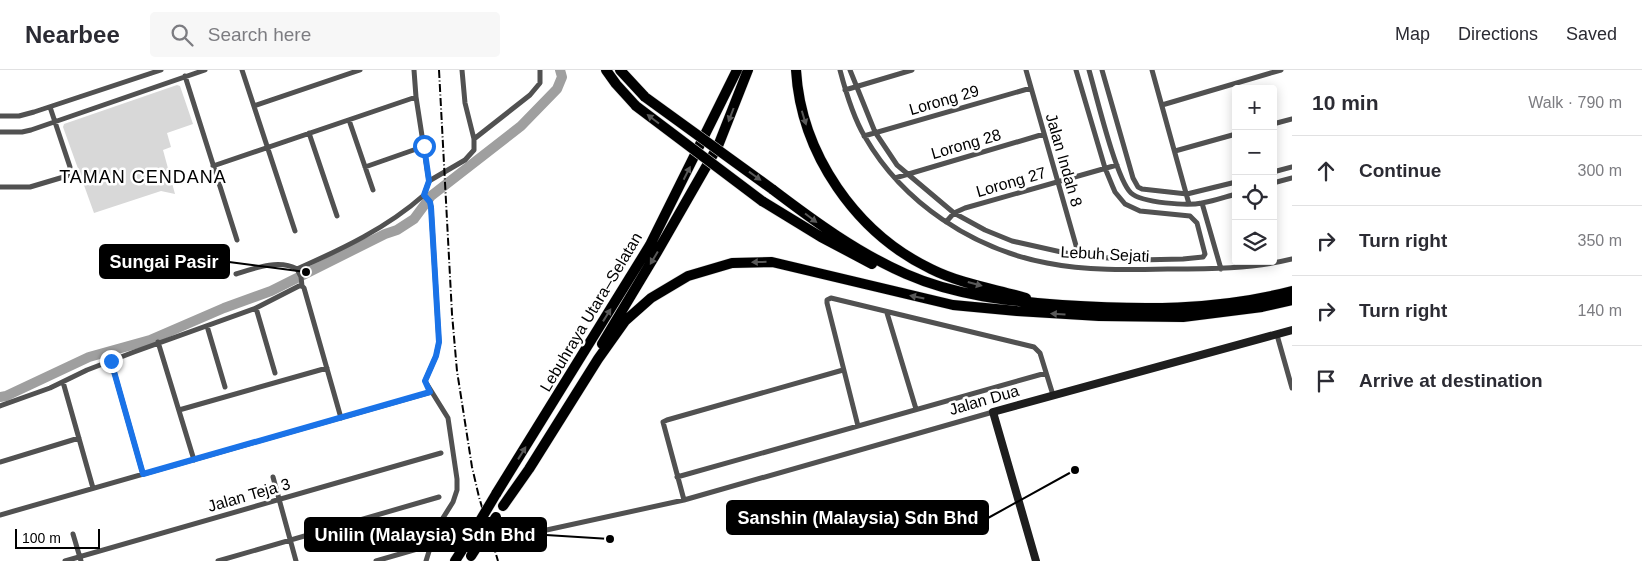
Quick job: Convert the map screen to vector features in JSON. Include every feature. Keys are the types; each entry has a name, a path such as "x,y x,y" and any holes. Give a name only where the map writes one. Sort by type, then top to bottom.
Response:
{"highway":[{"path":"606,70 636,106 762,201 820,236 891,274 928,289 1017,311"},
{"path":"620,70 644,97 820,225 882,262 932,284 978,296 1008,301 1108,308 1183,308 1250,301 1292,291"},
{"name":"Lebuhraya Utara–Selatan","path":"455,561 650,245 733,81 736,70"},
{"name":"Lebuhraya Utara–Selatan","path":"469,559 656,254 715,152 748,70"},
{"path":"796,70 803,113 821,161 841,193 868,225 908,256 931,269 952,278 1050,304"},
{"path":"503,506 529,469 598,359 625,321 651,298 688,276 732,263 772,262 952,305 1017,311 1099,316 1183,317 1262,307 1292,300"}],"main road":[{"name":"Jalan Dua","path":"993,412 1292,330"},
{"path":"993,412 1036,561"}],"street":[{"path":"0,116 19,116 160,70"},
{"path":"0,132 22,132 205,70"},
{"path":"242,70 295,231"},
{"path":"254,106 360,70"},
{"path":"414,70 416,97 429,181 427,198 439,342 436,356 425,381 430,392 448,418 457,479 457,490 453,502 436,530 426,561"},
{"path":"429,181 470,156 474,150 474,139 465,103 462,70"},
{"path":"474,139 530,96 540,83 540,70"},
{"name":"Lebuh Sejati","path":"840,70 845,90 864,136 895,178 918,200 946,222 979,241 1010,254 1045,263 1078,268 1112,270 1221,269 1292,259"},
{"path":"850,70 875,132 897,165 954,213 985,230 1012,241 1079,256 1138,260 1200,258 1205,254 1194,219 1190,216 1140,211 1125,204 1115,192 1104,168 1076,70"},
{"path":"845,90 910,70"},
{"name":"Jalan Indah 8","path":"1026,70 1079,256"},
{"path":"1090,70 1117,165 1126,186 1136,196 1145,199 1189,204 1202,203 1232,195"},
{"path":"1102,70 1136,183 1142,189 1187,194 1232,183"},
{"path":"1152,70 1189,204"},
{"path":"1162,105 1281,70"},
{"path":"185,76 237,240"},
{"name":"Lorong 29","path":"864,136 1031,88"},
{"path":"213,166 416,97"},
{"path":"0,187 30,187 67,176 70,167 50,107"},
{"path":"1277,123 1292,119"},
{"path":"349,120 373,190"},
{"path":"309,133 337,216"},
{"name":"Lorong 28","path":"895,178 1044,134"},
{"path":"1175,152 1232,135"},
{"path":"366,167 424,146"},
{"name":"Lorong 27","path":"946,222 954,213 996,199 1117,165"},
{"path":"1277,171 1292,167"},
{"path":"1277,182 1292,178"},
{"path":"299,273 427,198"},
{"path":"1202,203 1221,269"},
{"path":"236,274 285,264 299,273 341,418"},
{"path":"0,406 35,394 158,342 256,308 302,286"},
{"path":"858,426 843,370 828,300 831,298 1034,347 1040,353 1053,395"},
{"path":"256,308 275,373"},
{"path":"887,313 916,410"},
{"path":"207,326 225,387"},
{"path":"1277,335 1292,388"},
{"path":"158,342 194,460"},
{"path":"111,361 143,474"},
{"path":"179,410 328,368"},
{"path":"684,500 663,422 843,370"},
{"path":"677,477 1046,373"},
{"path":"63,382 93,488"},
{"path":"0,515 430,392"},
{"name":"Jalan Dua","path":"519,536 684,500 993,412"},
{"path":"0,462 79,438"},
{"name":"Jalan Teja 3","path":"65,561 81,559 441,453"},
{"path":"273,477 296,561"},
{"path":"218,561 439,497"},
{"path":"74,534 81,559"},
{"path":"376,561 431,545"}],"shaded area":[{"path":"177,85 180,86 193,124 167,133 171,147 163,150 175,194 161,191 94,213 63,127 64,124"}],"waterway":[{"path":"0,397 6,396 89,357 150,340 224,308 271,291 385,234 397,230 414,219 431,196 521,126 557,89 562,77 560,70"}],"railway":[{"path":"439,70 452,314 457,371 472,467 498,561"}],"place":[{"name":"Sungai Pasir","path":"306,272"},
{"name":"Sanshin (Malaysia) Sdn Bhd","path":"1075,470"},
{"name":"Unilin (Malaysia) Sdn Bhd","path":"610,539"}],"district":[{"name":"TAMAN CENDANA","path":"143,177"}],"route":[{"path":"111,361 143,474 430,392 425,381 436,356 439,342 431,207 430,202 424,195 429,181 424,146"}]}
